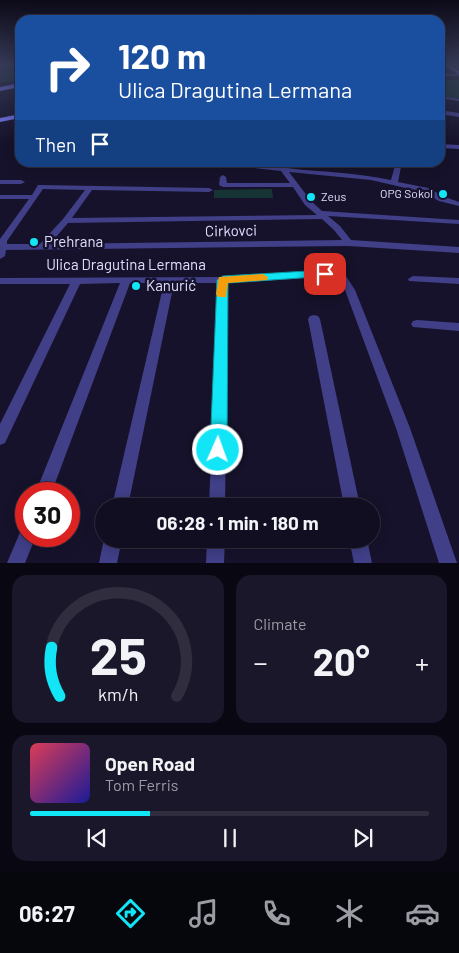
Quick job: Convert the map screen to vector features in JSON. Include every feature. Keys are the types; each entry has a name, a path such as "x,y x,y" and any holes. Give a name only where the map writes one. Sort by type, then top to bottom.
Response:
{"street":[{"path":"445,99 459,100"},
{"path":"445,113 459,115"},
{"path":"0,120 15,117"},
{"path":"445,146 459,147"},
{"path":"279,167 394,183 425,190 442,199 459,204"},
{"path":"279,167 293,185 348,243"},
{"path":"394,183 398,167"},
{"path":"223,177 223,185 293,185"},
{"path":"0,182 21,182"},
{"path":"2,246 40,187 209,190"},
{"path":"42,247 66,221 90,188"},
{"path":"0,197 32,197"},
{"path":"66,221 323,215 459,222"},
{"name":"Cirkovci","path":"2,246 348,243 459,250"},
{"name":"Ulica Dragutina Lermana","path":"0,281 223,280 325,274 341,275 350,290 403,428 448,563"},
{"path":"414,279 459,281"},
{"path":"122,498 170,280"},
{"path":"217,498 223,280"},
{"path":"0,439 76,281"},
{"path":"48,482 126,281"},
{"path":"314,319 350,498"},
{"path":"417,324 459,327"},
{"path":"16,563 23,547"},
{"path":"108,563 111,548"},
{"path":"215,563 216,548"},
{"path":"360,548 363,563"}],"green space":[{"path":"445,90 459,90 459,99 445,97"},
{"path":"272,189 273,198 214,198 214,190"}],"slow traffic":[{"path":"222,294 223,280 263,277"}],"place":[{"name":"OPG Sokol","path":"443,194"},
{"name":"Zeus","path":"311,197"},
{"name":"Prehrana","path":"34,242"},
{"name":"Kanurić","path":"136,286"}],"route":[{"path":"218,450 223,280 325,274"}]}
